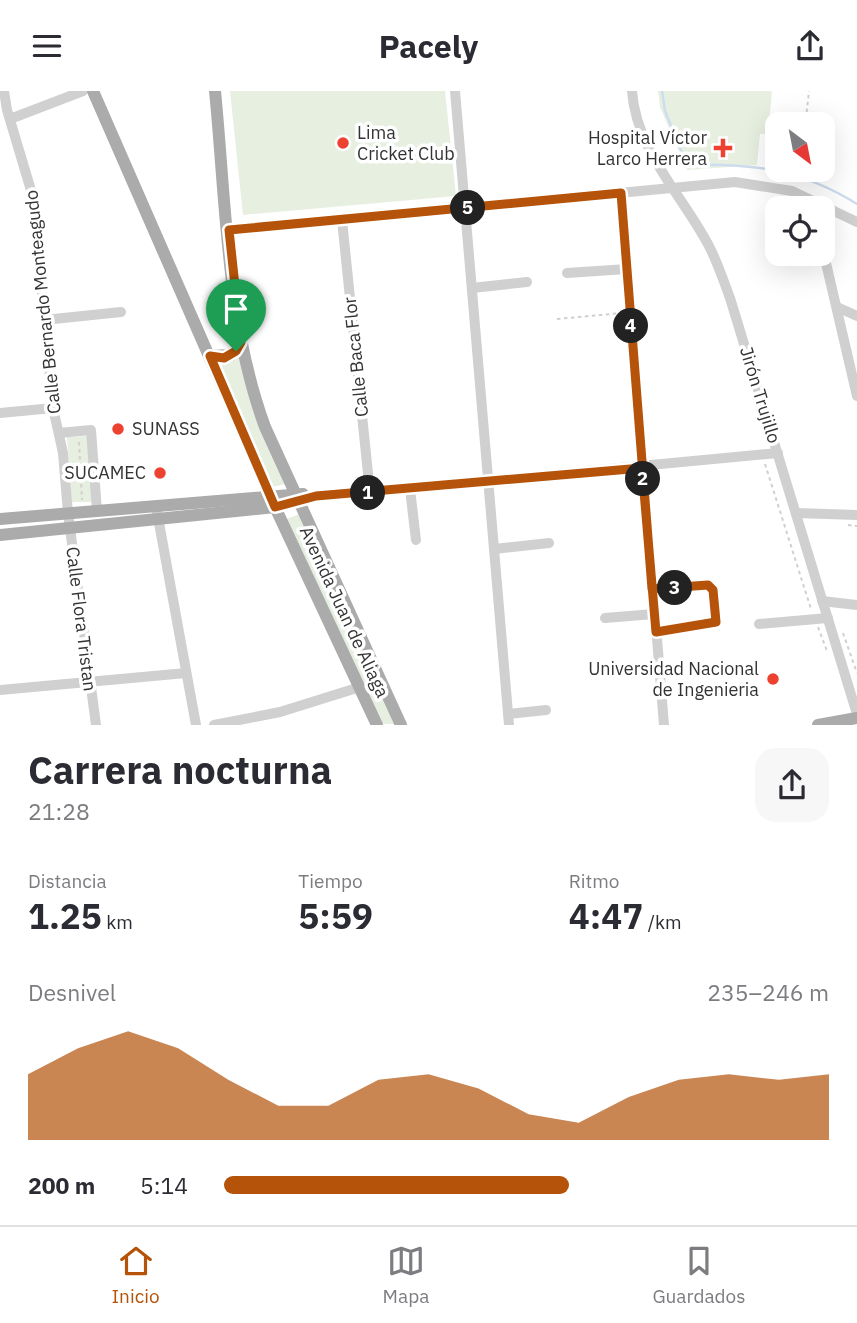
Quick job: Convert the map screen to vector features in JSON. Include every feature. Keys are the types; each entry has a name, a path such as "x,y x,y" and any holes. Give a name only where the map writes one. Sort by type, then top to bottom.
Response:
{"main road":[{"name":"Avenida Juan de Aliaga","path":"93,91 273,502 377,725"},
{"name":"Avenida Juan de Aliaga","path":"215,91 241,342 246,366 265,426 302,497 309,523 401,725"},
{"path":"210,356 231,355 241,342"},
{"path":"219,375 231,363 246,366"},
{"path":"0,535 158,520 302,497"},
{"path":"0,519 156,506 273,502"},
{"path":"288,533 289,524 294,519 303,519 309,523"},
{"path":"818,725 857,716"}],"street":[{"name":"Calle Bernardo Monteagudo","path":"5,91 33,197 52,408 59,433 68,513"},
{"path":"0,99 9,114 83,91"},
{"path":"456,91 508,719 546,710"},
{"name":"Jirón Trujillo","path":"632,91 638,122 672,187 710,248 730,298 857,716"},
{"path":"229,230 735,182 792,191 800,196"},
{"path":"621,193 664,725"},
{"path":"835,213 857,222"},
{"name":"Calle Baca Flor","path":"342,220 370,493"},
{"path":"827,266 857,396"},
{"path":"567,273 626,269"},
{"path":"472,288 527,282"},
{"path":"837,307 857,316"},
{"path":"44,320 121,312"},
{"path":"0,413 52,408"},
{"name":"Calle Bernardo Monteagudo","path":"59,433 91,430 90,511"},
{"path":"302,497 642,468 778,453"},
{"path":"410,489 416,540"},
{"path":"156,506 197,725"},
{"name":"Calle Flora Tristan","path":"68,513 96,725"},
{"path":"796,513 857,515"},
{"path":"494,549 549,543"},
{"path":"652,589 708,585 713,590 714,623 656,632"},
{"path":"822,601 857,605"},
{"path":"605,618 654,614"},
{"path":"759,624 828,618"},
{"path":"0,690 186,673"},
{"path":"214,725 271,714 360,687"}],"path":[{"path":"807,112 809,91"},
{"path":"556,319 630,312"},
{"path":"78,431 90,511"},
{"path":"765,463 830,658"}],"shaded area":[{"name":"Lima Cricket Club","path":"230,91 445,91 456,196 243,215"},
{"path":"658,91 772,91 770,112 765,112 765,134 760,134 757,165 687,170 660,107"},
{"path":"241,342 291,483 267,488 210,356 217,358"},
{"path":"88,436 93,502 72,502 67,437"},
{"path":"302,513 397,724 381,724 284,520"}],"waterway":[{"path":"662,91 665,111 687,165 733,165 775,171 816,183 857,204"}],"place":[{"name":"Lima Cricket Club","path":"343,143"},
{"name":"Hospital Víctor Larco Herrera","path":"723,148"},
{"name":"SUNASS","path":"118,429"},
{"name":"SUCAMEC","path":"160,473"},
{"name":"Universidad Nacional de Ingenieria","path":"773,679"}],"route":[{"path":"236,351 224,358 210,356 275,507 316,496 642,468 656,632 716,622 713,590 708,585 652,589 626,269 621,193 229,230 241,342 236,351"}]}
